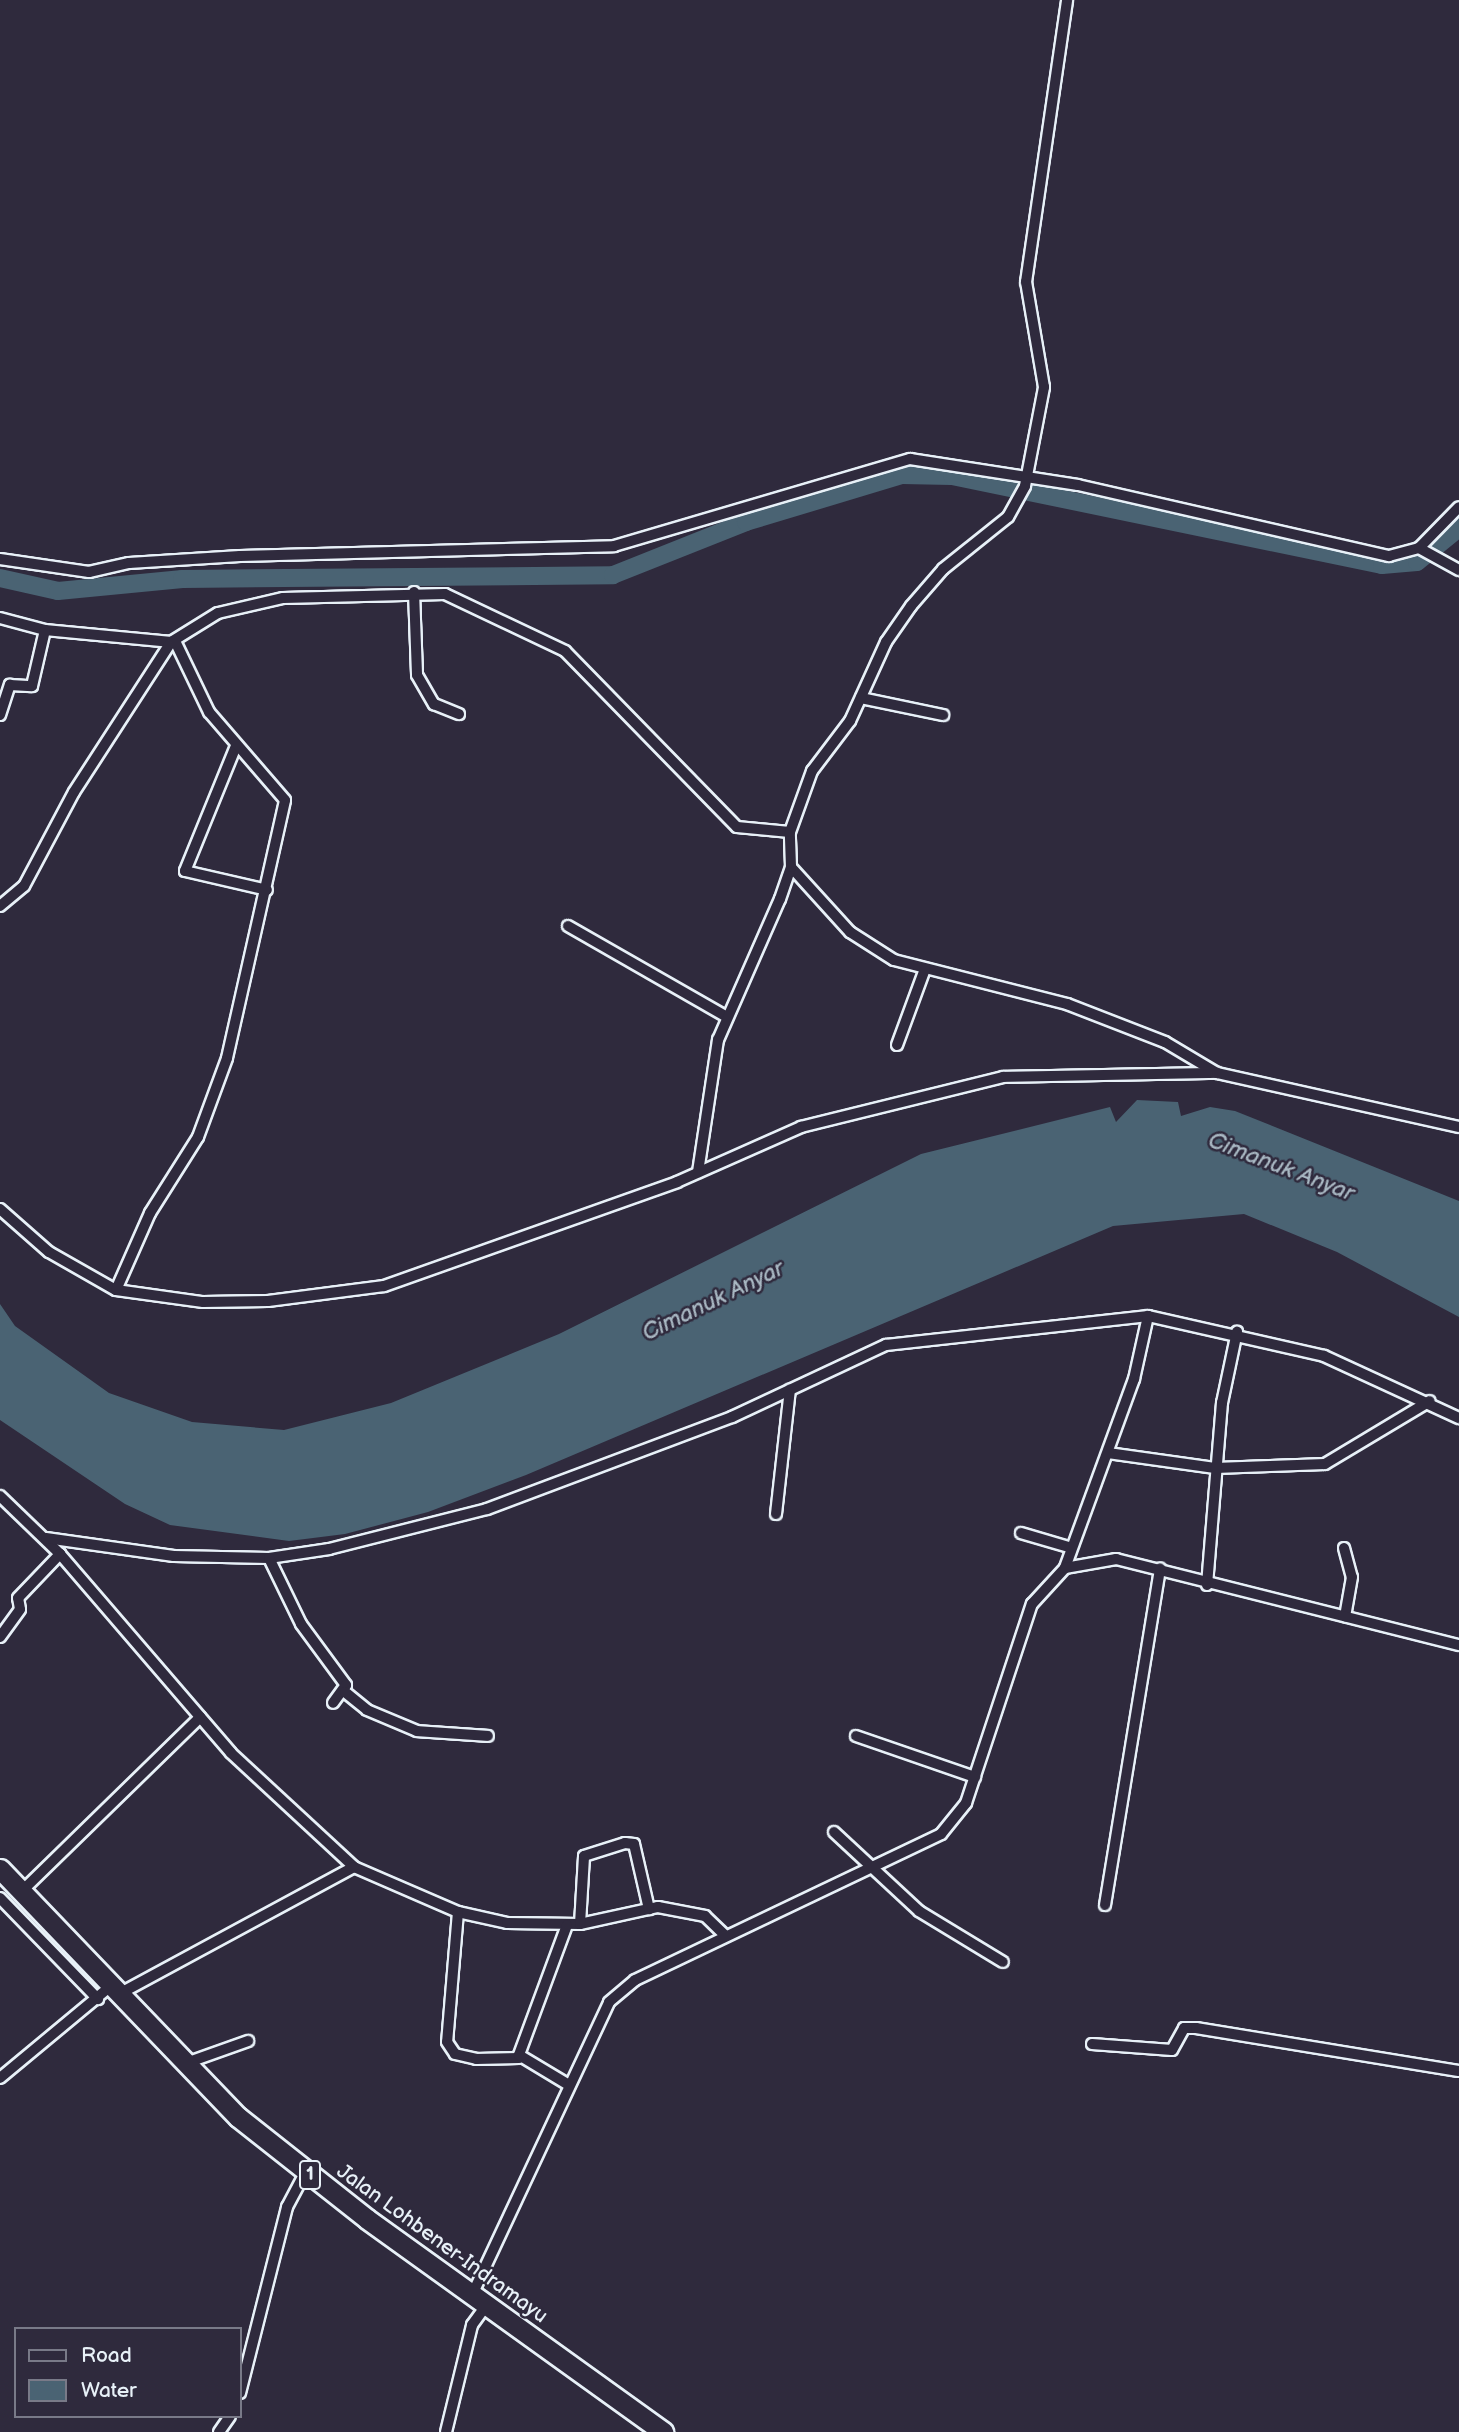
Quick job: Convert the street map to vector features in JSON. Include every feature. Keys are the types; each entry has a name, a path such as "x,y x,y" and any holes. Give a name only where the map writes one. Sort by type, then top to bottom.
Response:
{"highway":[{"name":"Jalan Lohbener-Indramayu","path":"0,1870 22,1891 107,1994 186,2063 300,2179 479,2308 663,2432"}],"street":[{"path":"698,1172 702,1118 727,1017 791,867 790,832 812,771 861,698 886,642 911,606 1019,502 1026,482 1044,377 1026,282 1067,0"},
{"path":"0,559 89,572 129,563 240,556 594,548 644,541 910,459 1389,556 1424,554 1459,569"},
{"path":"1424,554 1459,507"},
{"path":"0,906 24,887 74,792 173,641 242,605 414,592 445,594 556,644 729,821 752,831 790,832"},
{"path":"414,592 417,675 434,704 459,714"},
{"path":"0,619 45,630 173,641"},
{"path":"0,715 10,685 32,686 45,630"},
{"path":"116,1290 150,1213 198,1137 227,1058 267,890 284,794 236,746 209,712 173,641"},
{"path":"861,698 943,715"},
{"path":"236,746 185,871 267,890"},
{"path":"791,867 867,946 925,969 1097,1014 1165,1041 1217,1073"},
{"path":"568,926 727,1017"},
{"path":"897,1045 925,969"},
{"path":"0,1209 50,1252 116,1290 203,1302 384,1286 698,1172 801,1127 1003,1077 1217,1073 1459,1127"},
{"path":"446,2432 479,2308 569,2085 617,1993 726,1936 941,1834 966,1803 1032,1604 1065,1568 1069,1548 1108,1453 1148,1316"},
{"path":"46,1538 151,1555 269,1558 398,1535 487,1509 790,1390 886,1345 1148,1316 1237,1332 1363,1369 1459,1418"},
{"path":"1207,1585 1215,1468 1237,1332"},
{"path":"776,1514 790,1390"},
{"path":"1108,1453 1215,1468 1325,1464 1430,1401"},
{"path":"0,1496 46,1538 200,1717 354,1867 458,1912 530,1926 580,1924 649,1909 705,1916 726,1936"},
{"path":"1021,1533 1069,1548"},
{"path":"1344,1548 1352,1577 1345,1616"},
{"path":"0,1637 20,1609 18,1598 60,1554"},
{"path":"269,1558 291,1607 345,1692 367,1710 418,1731 488,1737"},
{"path":"1065,1568 1116,1559 1159,1575 1345,1616 1459,1645"},
{"path":"1105,1905 1159,1575"},
{"path":"333,1703 345,1692"},
{"path":"22,1891 200,1717"},
{"path":"856,1736 975,1777"},
{"path":"834,1832 871,1869 919,1910 1003,1962"},
{"path":"580,1924 584,1856 629,1842 649,1909"},
{"path":"0,2078 107,1994 354,1867"},
{"path":"0,1898 107,1994"},
{"path":"458,1912 447,2042 455,2053 476,2059 519,2058 569,2085"},
{"path":"519,2058 567,1925"},
{"path":"1092,2044 1172,2050 1187,2027 1459,2071"},
{"path":"186,2063 248,2041"},
{"path":"242,2386 300,2179"}],"water":[{"name":"Cimanuk Anyar","path":"1137,1100 1178,1102 1181,1116 1210,1107 1235,1111 1459,1201 1459,1317 1337,1252 1244,1214 1113,1226 526,1475 428,1512 345,1534 289,1541 170,1525 125,1504 0,1420 0,1304 15,1326 109,1393 192,1422 284,1430 391,1403 559,1334 921,1154 1110,1107 1116,1122"}],"waterway":[{"path":"0,578 58,591 182,579 613,575 746,522 902,475 952,476 1382,565 1417,562 1459,528"}]}
